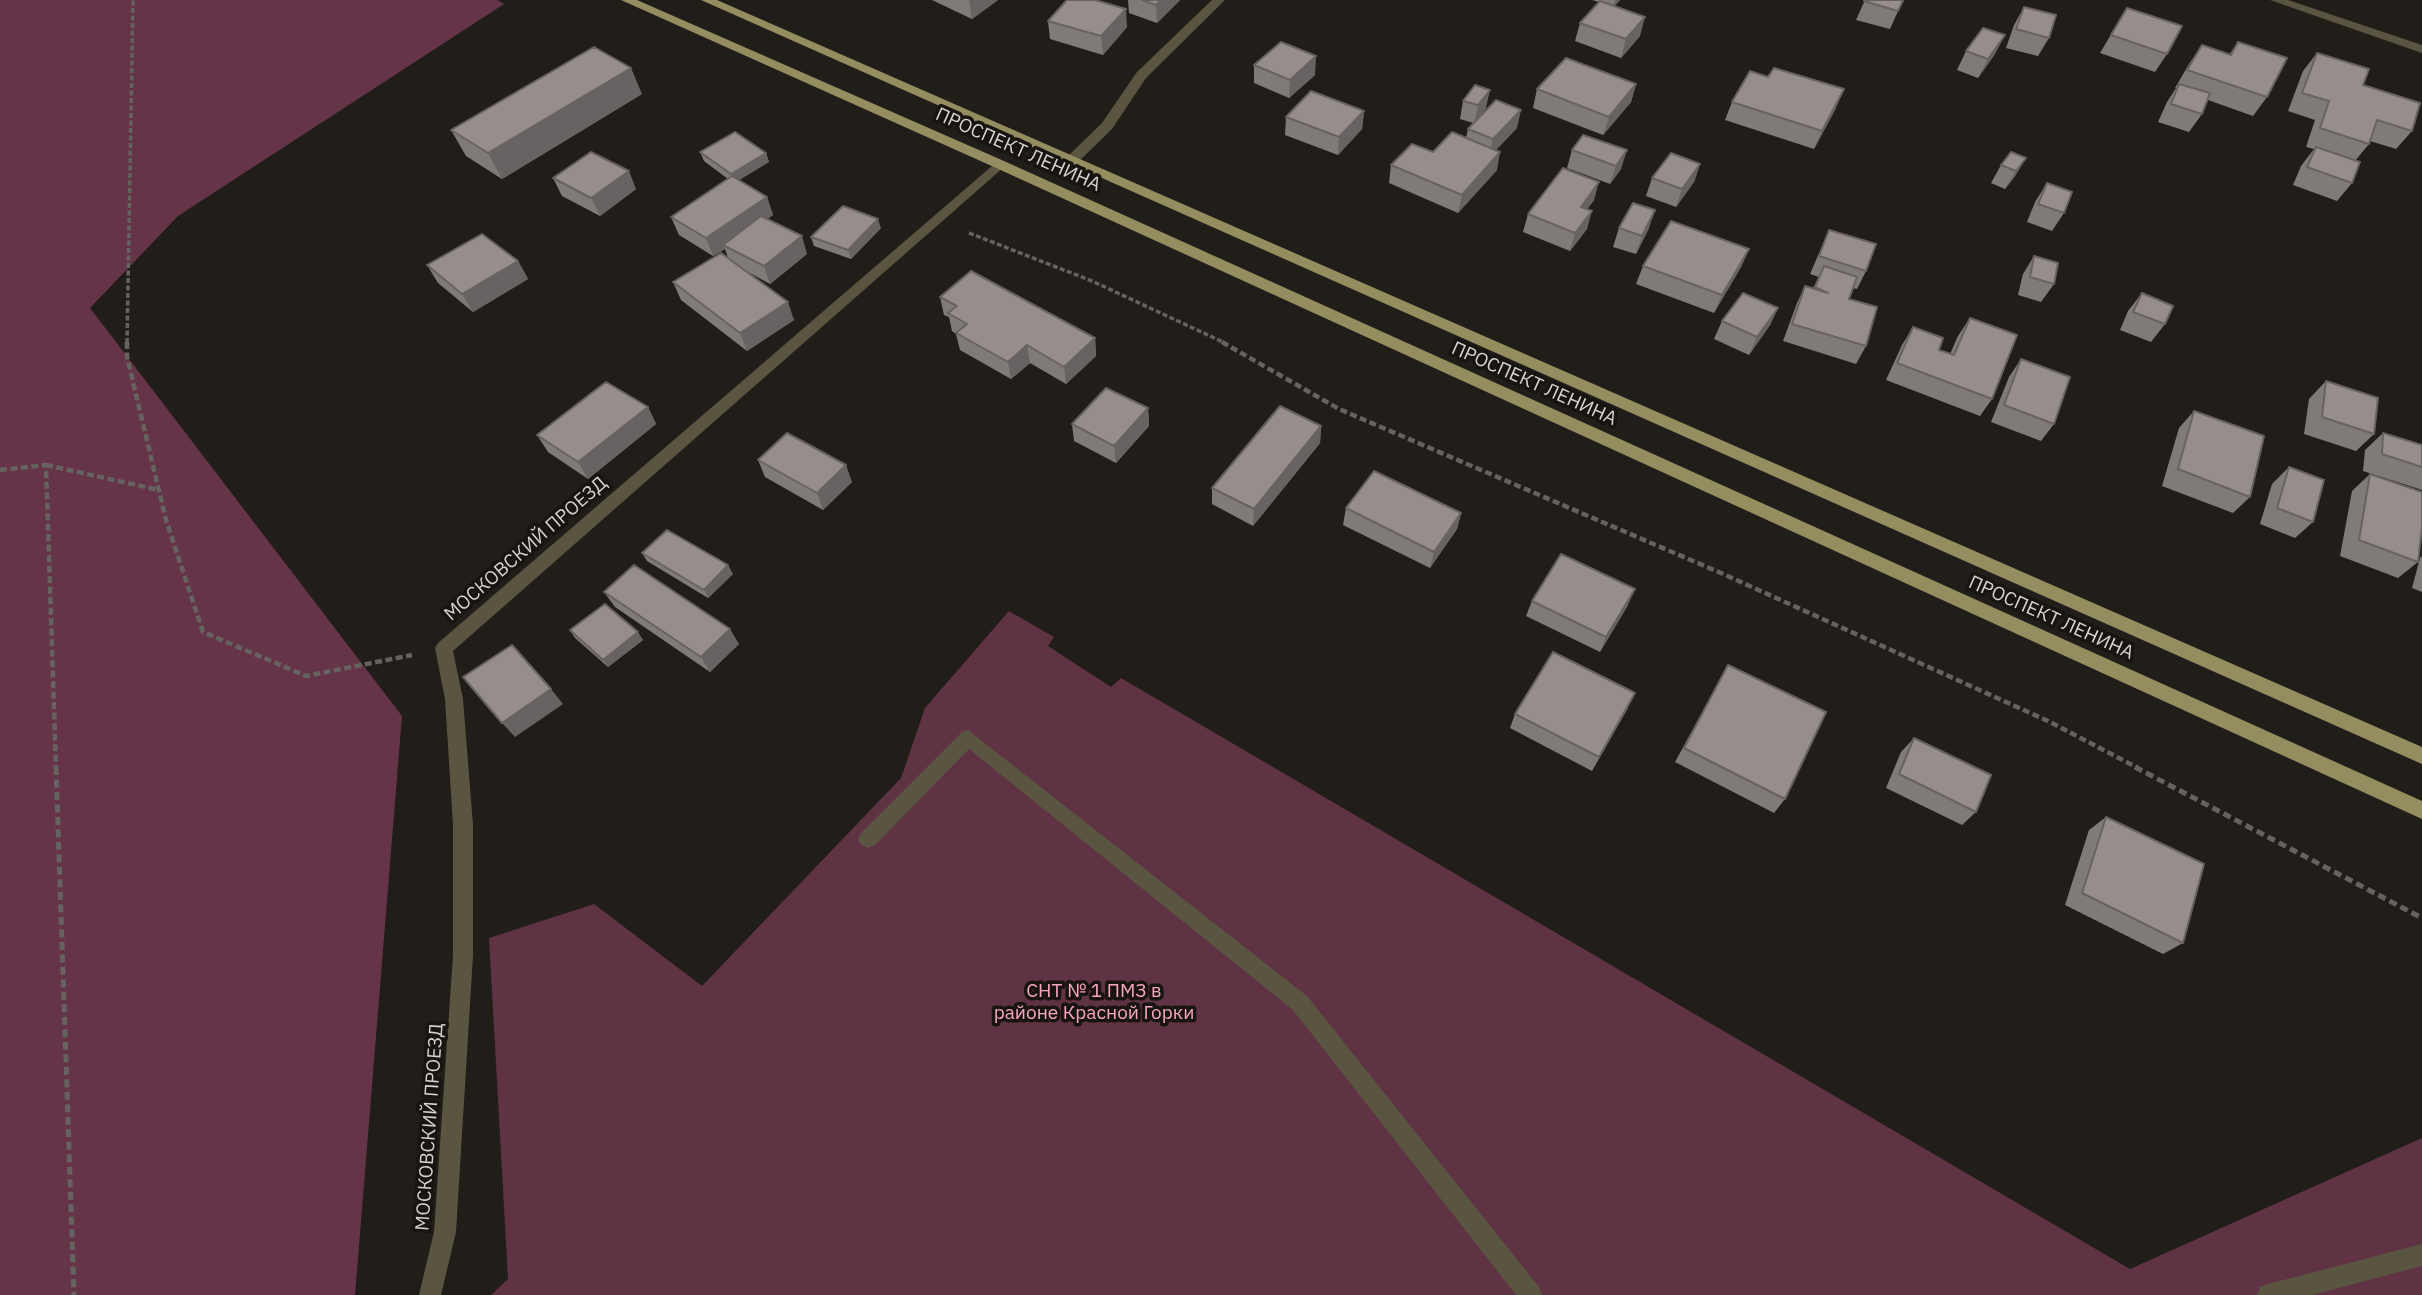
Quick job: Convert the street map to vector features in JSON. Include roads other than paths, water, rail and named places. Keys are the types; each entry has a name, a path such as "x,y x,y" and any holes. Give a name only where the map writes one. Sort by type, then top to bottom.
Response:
{"main road":[{"name":"ПРОСПЕКТ ЛЕНИНА","path":"627,0 999,164 2422,810"},
{"name":"ПРОСПЕКТ ЛЕНИНА","path":"707,0 2422,756"}],"street":[{"path":"1071,161 1107,126 1141,75 1219,0"},
{"path":"2276,0 2422,49"},
{"name":"МОСКОВСКИЙ ПРОЕЗД","path":"430,1295 445,1232 463,955 463,825 454,699 444,648 999,164"},
{"path":"868,839 968,738 1300,1003 1531,1295"},
{"path":"2268,1295 2422,1255"}],"park label":[{"name":"СНТ № 1 ПМЗ в районе Красной Горки","path":"1094,1003"}]}
